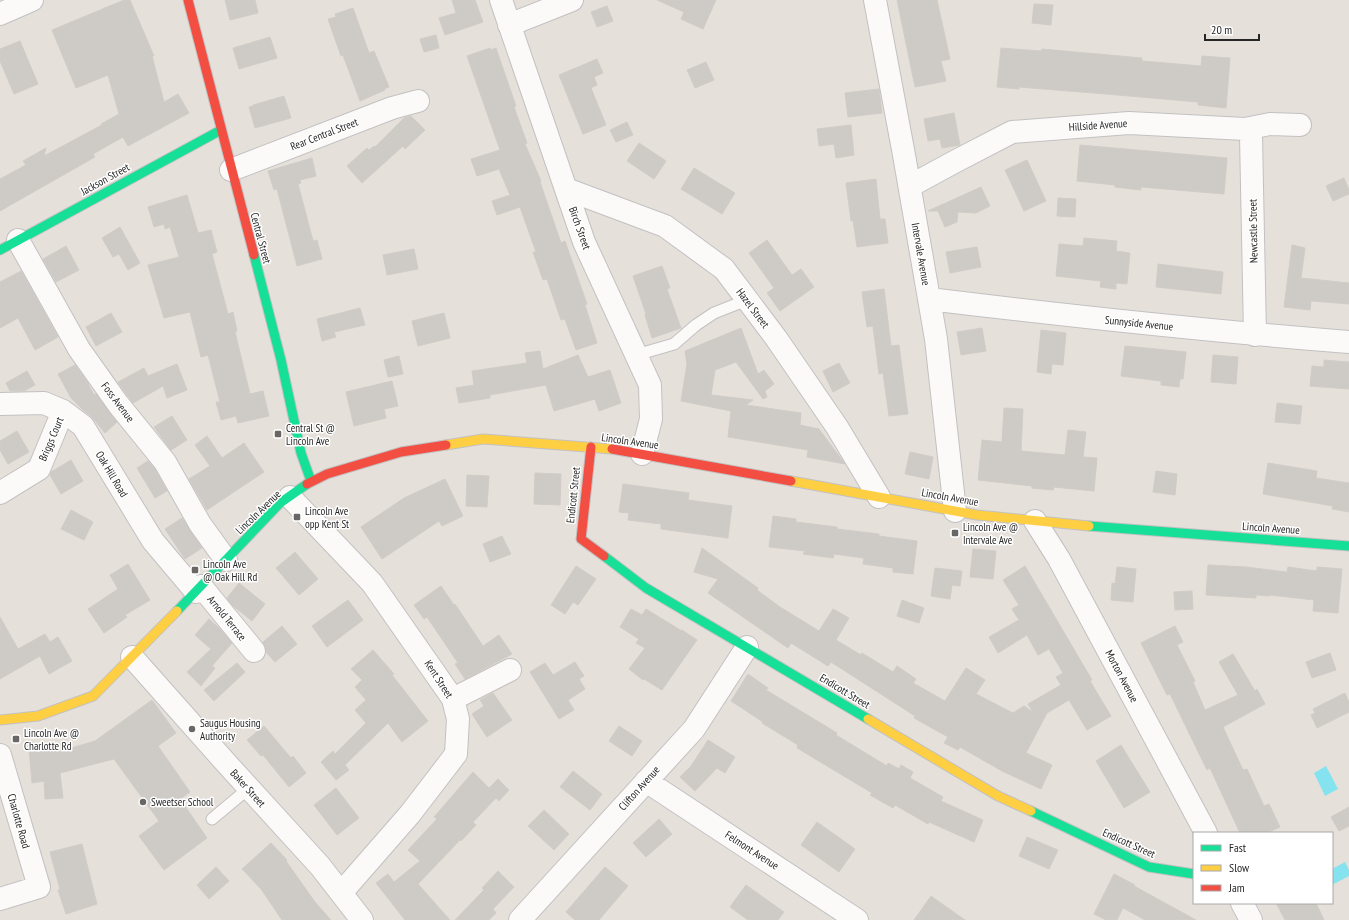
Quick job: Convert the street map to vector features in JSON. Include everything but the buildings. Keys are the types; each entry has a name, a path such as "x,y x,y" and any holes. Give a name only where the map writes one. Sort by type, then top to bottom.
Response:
{"main road":[{"name":"Central Street","path":"188,0 281,360 301,453 311,481"},
{"name":"Jackson Street","path":"9,245 221,130"},
{"name":"Lincoln Avenue","path":"0,720 38,716 93,696 280,503 311,481 334,472 400,452 483,439 620,450 978,514 1117,529 1349,546"},
{"name":"Endicott Street","path":"591,447 581,539 646,588 998,796 1149,867 1193,874"}],"street":[{"path":"0,14 32,0"},
{"name":"Birch Street","path":"501,0 584,242 650,385 651,419 642,454"},
{"path":"509,25 572,0"},
{"name":"Intervale Avenue","path":"875,0 910,186 936,339 955,511"},
{"name":"Rear Central Street","path":"231,170 392,108 418,101"},
{"name":"Hillside Avenue","path":"910,186 956,160 1012,132 1129,123 1245,129 1270,124 1300,125"},
{"name":"Newcastle Street","path":"1245,129 1251,136 1256,335"},
{"name":"Hazel Street","path":"566,189 665,226 724,269 776,338 837,426 879,497"},
{"name":"Foss Avenue","path":"9,245 78,349 118,404 165,462 200,524 226,560"},
{"name":"Sunnyside Avenue","path":"929,299 1082,318 1256,335 1349,342"},
{"name":"Oak Hill Road","path":"0,404 44,403 62,411 83,426 153,541 198,589"},
{"name":"Briggs Court","path":"0,493 38,469 62,411"},
{"name":"Kent Street","path":"290,497 372,584 453,699 458,719 456,754 410,814 341,893"},
{"name":"Morton Avenue","path":"1035,521 1059,559 1205,832"},
{"name":"Arnold Terrace","path":"198,589 254,651"},
{"name":"Clifton Avenue","path":"520,920 694,729 747,647"},
{"name":"Baker Street","path":"132,657 320,866 362,920"},
{"path":"453,699 510,670"},
{"name":"Charlotte Road","path":"0,755 38,887 0,899"},
{"name":"Felmont Avenue","path":"646,781 857,920"},
{"path":"1243,904 1251,920"}],"lane":[{"path":"636,355 674,344 714,312 747,300"},
{"path":"212,819 249,788"}],"water":[{"path":"1326,766 1338,789 1325,796 1314,773"},
{"path":"1345,862 1349,870 1349,876 1333,884 1333,868"}],"traffic: fast":[{"path":"0,250 221,130"},
{"path":"254,255 281,360 301,453 311,481"},
{"path":"177,611 280,503 307,484"},
{"path":"1089,526 1349,546"},
{"path":"604,556 646,588 868,719"},
{"path":"1031,811 1149,867 1193,874"}],"traffic: slow":[{"path":"446,445 483,439 612,449"},
{"path":"791,481 977,515 1089,526"},
{"path":"0,720 38,716 93,696 177,611"},
{"path":"868,719 998,796 1031,811"}],"traffic: jam":[{"path":"188,0 254,255"},
{"path":"307,484 327,474 401,452 446,445"},
{"path":"591,447 581,539 604,556"},
{"path":"612,449 791,481"}],"place":[{"name":"Central St @ Lincoln Ave","path":"278,434"},
{"name":"Lincoln Ave opp Kent St","path":"297,517"},
{"name":"Lincoln Ave @ Intervale Ave","path":"955,533"},
{"name":"Lincoln Ave @ Oak Hill Rd","path":"195,570"},
{"name":"Saugus Housing Authority","path":"192,729"},
{"name":"Lincoln Ave @ Charlotte Rd","path":"16,739"},
{"name":"Sweetser School","path":"143,802"}]}
